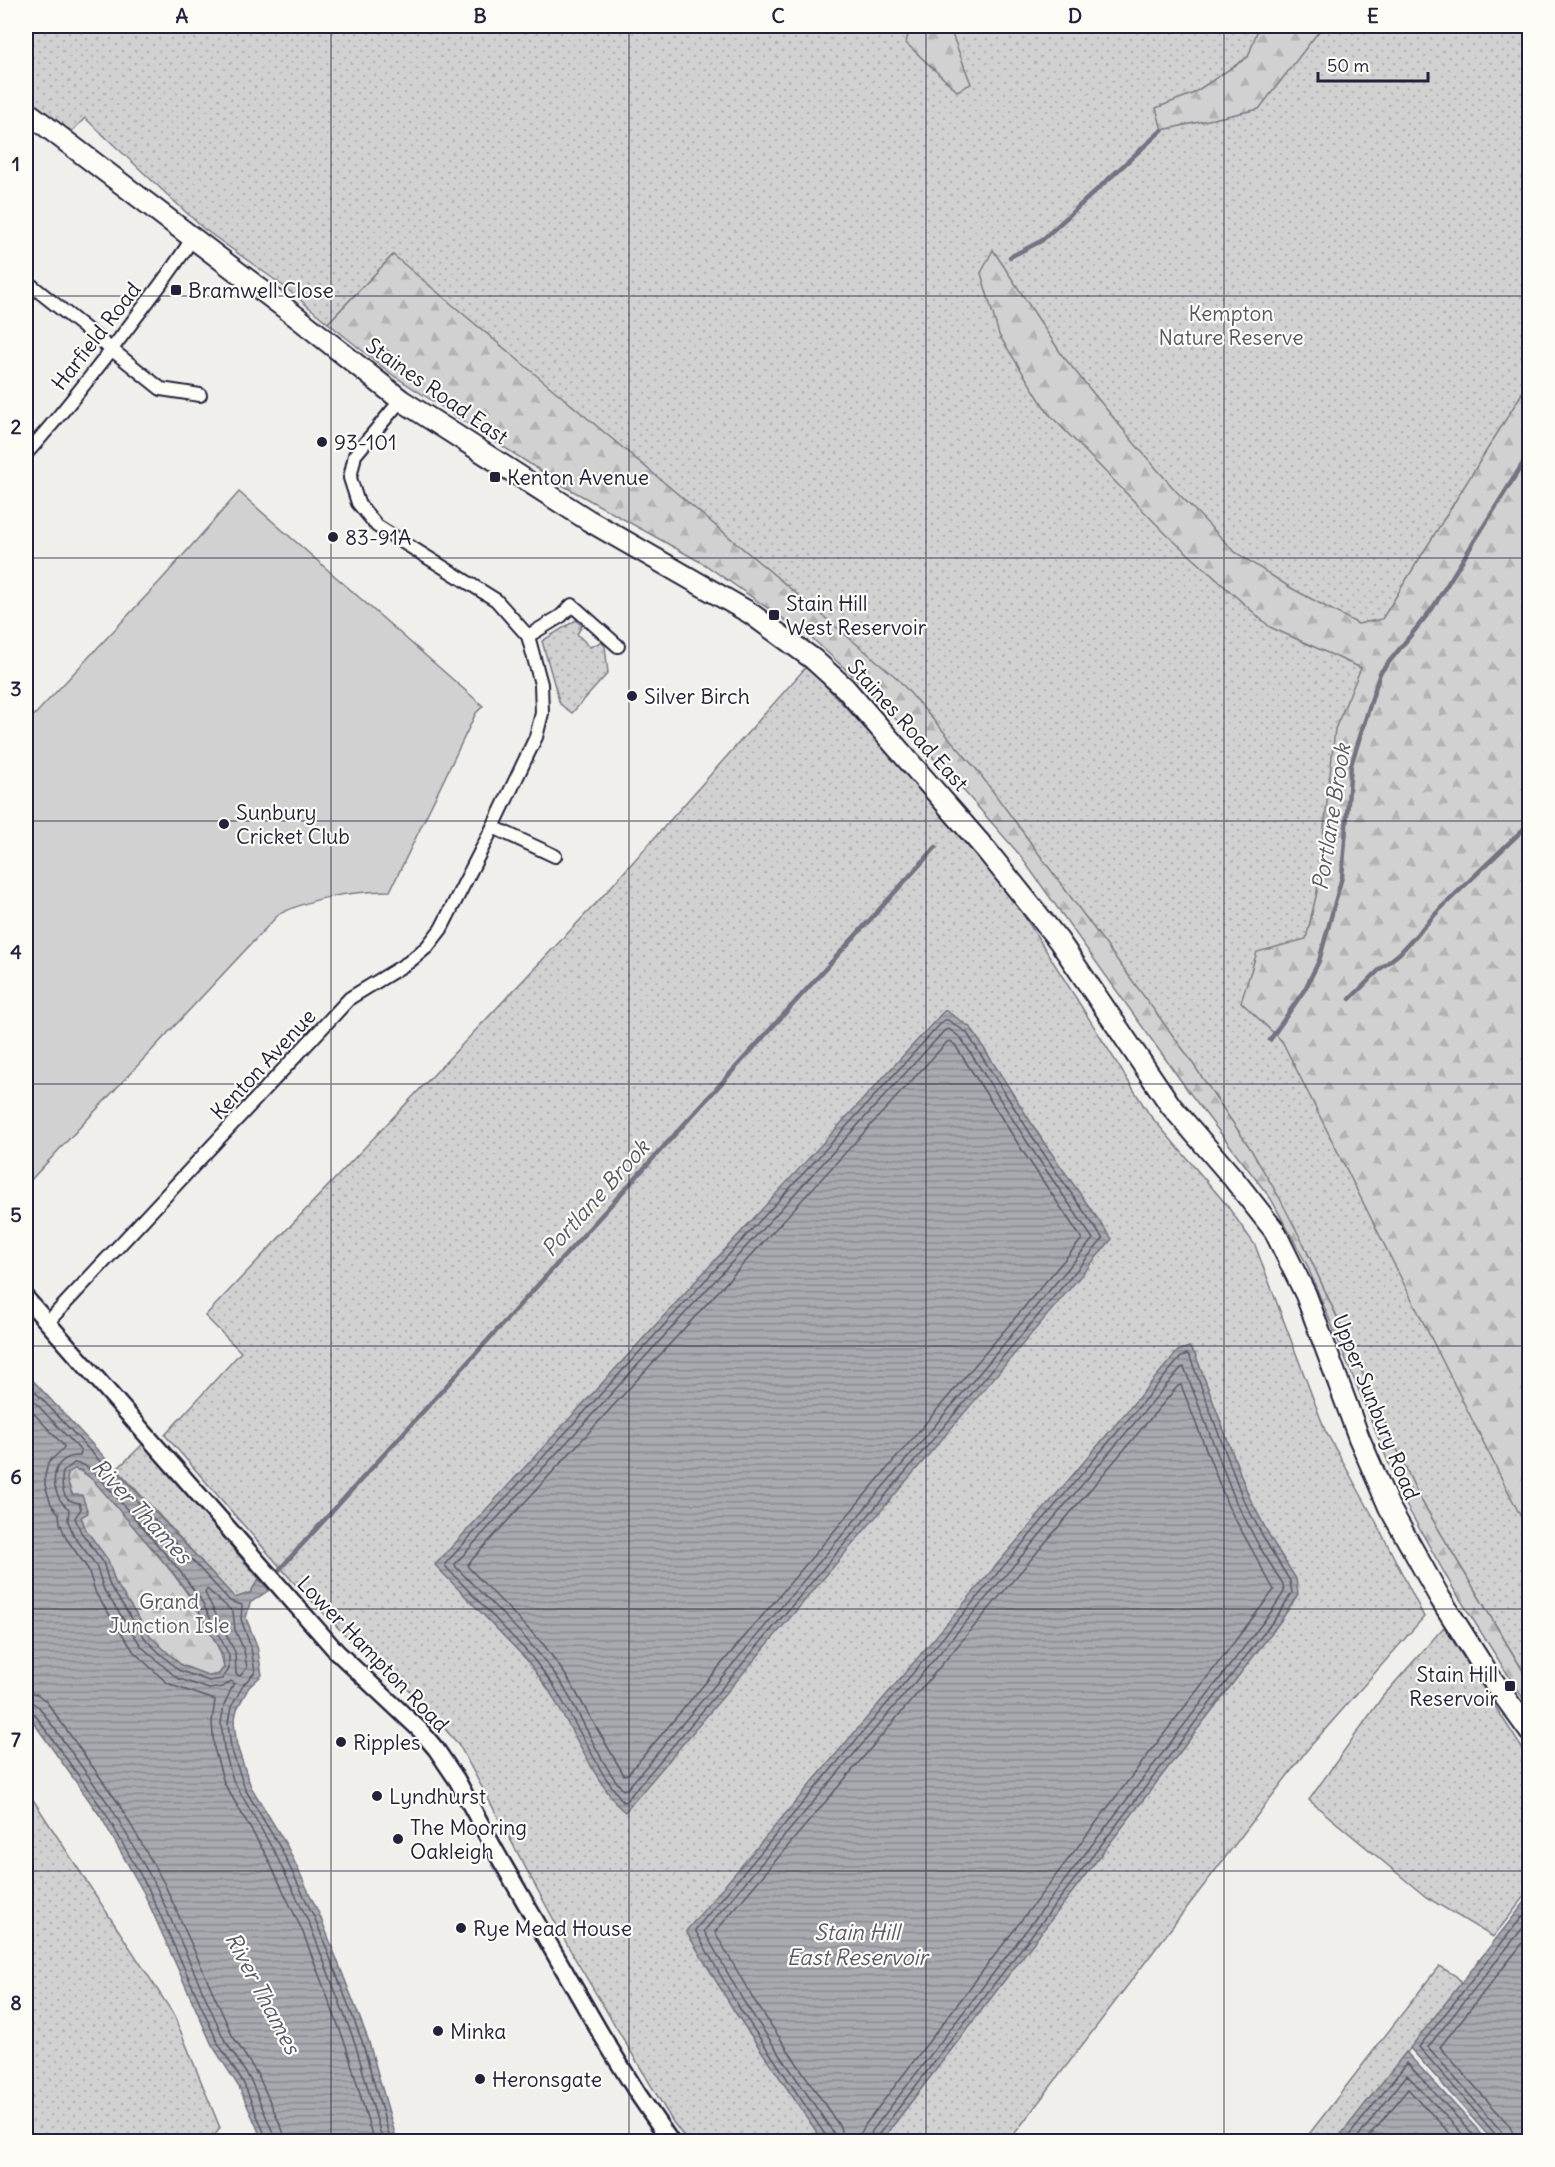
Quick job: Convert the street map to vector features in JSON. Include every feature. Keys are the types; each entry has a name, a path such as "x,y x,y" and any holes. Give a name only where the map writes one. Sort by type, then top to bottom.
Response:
{"highway":[{"name":"Staines Road East","path":"26,111 193,237 400,400 588,520 750,613 813,659 845,688 987,850 1059,941 1171,1106"},
{"name":"Upper Sunbury Road","path":"1171,1106 1274,1230 1306,1295 1359,1438 1389,1507 1474,1653 1530,1732"}],"street":[{"name":"Harfield Road","path":"26,454 111,351 193,237"},
{"path":"26,281 160,389 201,395"},
{"name":"Kenton Avenue","path":"47,1323 351,998 410,962 427,947 441,929 536,737 542,713 541,684 528,636 496,600 377,526 358,503 350,478 355,455 400,400"},
{"path":"528,636 561,616 573,605 618,646"},
{"path":"493,827 555,856"},
{"name":"Lower Hampton Road","path":"26,1298 337,1652 420,1730 436,1749 457,1780 601,2034 671,2142"}],"green space":[{"name":"Kempton Nature Reserve","path":"26,26 1529,26 1529,1681 1418,1495 1304,1245 977,770 393,255 328,323 282,285 204,229 85,118 63,140 26,111"},
{"path":"910,26 949,26 971,84 957,91 906,43"},
{"path":"1259,26 1323,26 1259,109 1162,130 1156,108 1192,94 1248,57"},
{"path":"993,250 1062,355 1176,491 1235,552 1291,588 1358,624 1382,619 1529,382 1529,1533 1282,1041 1241,1002 1257,952 1306,939 1317,892 1335,729 1361,668 1270,627 1166,534 1048,413 999,335 981,273"},
{"path":"393,255 897,678 977,770 1185,1052 1250,1148 1279,1197 1304,1245 1418,1495 1529,1681 1529,1708 1453,1588 1405,1503 1307,1265 1271,1199 1189,1092 1019,854 957,783 870,692 814,640 704,564 564,486 394,376 328,323"},
{"name":"Sunbury Cricket Club","path":"239,492 483,706 476,713 390,891 333,896 279,914 26,1185 26,724 163,578"},
{"path":"576,620 582,626 577,634 590,647 601,642 605,646 608,673 572,713 560,704 542,641"},
{"path":"807,666 946,815 1011,895 1149,1114 1226,1204 1255,1245 1325,1430 1375,1520 1424,1617 1307,1750 1009,2141 881,2141 1282,1619 1296,1579 1249,1497 1195,1354 733,2009 823,2141 687,2141 673,2122 574,1957 459,1745 416,1696 361,1651 295,1584 165,1435 241,1352 205,1316 601,898","holes":["945,1011 971,1028 1042,1140 1111,1239 573,1730 549,1690 527,1660 436,1565"]},
{"path":"143,1444 260,1580 250,1593 235,1598 117,1469"},
{"name":"Grand Junction Isle","path":"74,1469 87,1476 103,1490 187,1593 199,1611 220,1653 224,1668 219,1674 210,1676 181,1665 151,1638 115,1582 108,1560 86,1530 67,1480 68,1473"},
{"path":"1444,1627 1529,1759 1529,1891 1493,1937 1426,1897 1309,1800 1383,1696"},
{"path":"26,1789 174,2015 220,2128 211,2141 26,2141 26,2111 31,2098 32,2079 26,2042"},
{"path":"1439,1966 1456,1976 1462,1983 1337,2141 1303,2142"}],"water":[{"path":"945,1010 971,1028 1042,1140 1112,1239 625,1812 616,1804 598,1778 549,1690 527,1660 435,1565"},
{"name":"Stain Hill East Reservoir","path":"1189,1347 1195,1354 1249,1497 1296,1579 1298,1594 1282,1619 881,2141 823,2141 733,2009 686,1931 1178,1351"},
{"name":"River Thames","path":"26,1373 235,1598 250,1593 258,1580 269,1590 250,1603 246,1618 257,1646 262,1675 249,1687 237,1709 234,1723 237,1746 251,1787 287,1846 320,1916 368,2039 397,2141 263,2141 239,2087 212,2045 144,1893 101,1817 26,1712","holes":["74,1469 81,1470 94,1481 174,1574 195,1603 223,1656 224,1668 219,1674 210,1676 181,1665 151,1637 115,1582 108,1560 86,1530 81,1517 88,1513 82,1495 72,1495 67,1480 68,1473"]},
{"path":"1529,1897 1529,2141 1493,2141 1410,2048"},
{"path":"1406,2052 1488,2141 1336,2141"}],"waterway":[{"path":"1010,257 1041,241 1162,130"},
{"name":"Portlane Brook","path":"1270,1040 1305,989 1319,961 1342,877 1351,765 1380,673 1432,609 1530,452"},
{"path":"1350,999 1400,953 1441,908 1530,823"},
{"name":"Portlane Brook","path":"279,1570 936,847"}],"place":[{"name":"Bramwell Close","path":"176,290"},
{"name":"93-101","path":"322,442"},
{"name":"Kenton Avenue","path":"495,477"},
{"name":"83-91A","path":"333,537"},
{"name":"Stain Hill West Reservoir","path":"774,615"},
{"name":"Silver Birch","path":"632,696"},
{"name":"Sunbury Cricket Club","path":"224,824"},
{"name":"Stain Hill Reservoir","path":"1510,1686"},
{"name":"Ripples","path":"341,1742"},
{"name":"Lyndhurst","path":"377,1796"},
{"name":"The Mooring Oakleigh","path":"398,1839"},
{"name":"Rye Mead House","path":"461,1928"},
{"name":"Minka","path":"438,2031"},
{"name":"Heronsgate","path":"480,2079"}]}
